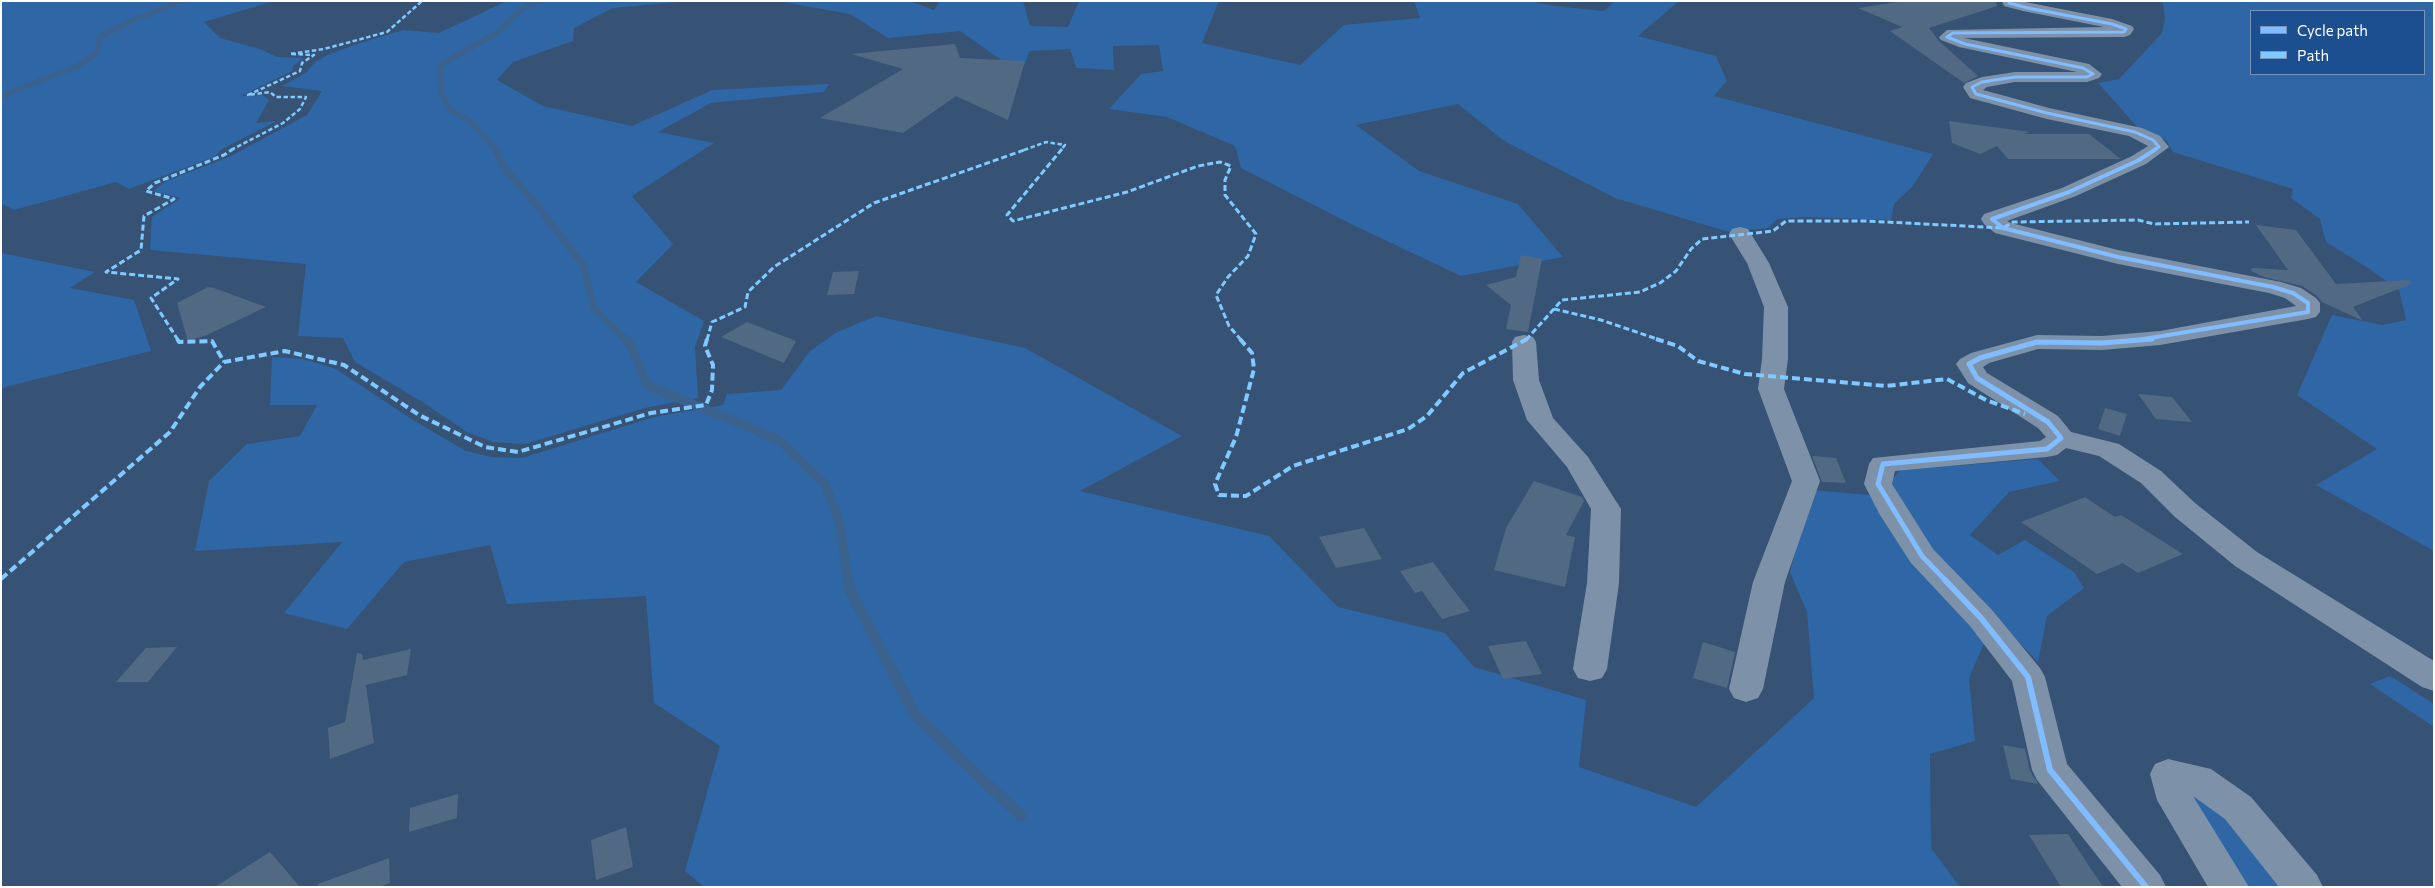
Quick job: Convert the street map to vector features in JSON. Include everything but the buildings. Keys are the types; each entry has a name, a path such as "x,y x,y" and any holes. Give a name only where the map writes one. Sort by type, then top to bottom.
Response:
{"street":[{"path":"2010,1 2009,3 2028,8 2112,24 2126,29 2124,32 1953,33 1947,37 1965,44 2083,68 2093,74 2087,78 2015,77 1982,82 1972,87 1976,94 2047,113 2135,132 2152,140 2159,147 2139,160 2069,192 1992,219 2003,228 2118,257 2273,287 2293,293 2308,303 2308,312 2160,338 2102,343 2037,342 1980,358 1969,364 1977,378 2048,422 2061,438 2109,450 2151,477 2185,510 2246,559 2434,678"},
{"path":"1740,234 1758,263 1776,307 1775,358 1771,389 1806,482 1769,582 1746,689"},
{"path":"1524,342 1526,380 1540,420 1578,462 1606,509 1603,583 1590,669"},
{"path":"2061,438 2047,449 1883,464 1878,484 1895,515 1922,556 1981,618 2028,677 2050,770 2146,887"},
{"path":"2229,887 2176,800 2168,774 2198,779 2238,808 2303,887"}],"shaded area":[{"path":"1,1 274,1 204,22 220,38 260,49 277,57 304,58 293,66 292,71 241,96 263,95 269,100 256,123 277,121 222,149 214,157 129,189 116,182 14,210 1,203"},
{"path":"507,1 688,1 613,8 574,28 573,41 513,62 497,80 543,106 632,126 712,90 829,84 824,92 711,103 658,132 714,143 632,196 673,244 636,282 704,321 695,347 698,398 645,408 525,444 493,442 467,432 424,403 355,362 343,338 298,336 306,264 150,250 152,217 181,198 153,191 166,181 229,157 307,115 322,91 282,86 307,72 314,63 327,55 403,30 439,33"},
{"path":"777,1 910,1 934,10 940,1 1023,1 1030,26 1068,27 1079,1 1219,1 1202,43 1300,65 1344,25 1420,18 1414,1 1529,1 1555,6 1604,11 1615,1 1679,1 1638,36 1716,56 1727,81 1714,96 1933,154 1913,186 1894,204 1891,220 1808,217 1777,219 1768,228 1729,232 1615,198 1504,141 1458,104 1356,125 1419,171 1518,204 1563,257 1461,276 1353,225 1241,168 1235,146 1167,117 1109,109 1141,74 1163,71 1159,45 1113,46 1114,70 1076,68 1070,49 1030,51 1024,65 1007,64 960,31 888,38 850,14"},
{"path":"2163,1 2434,1 2434,551 2316,485 2377,449 2297,395 2332,315 2382,325 2406,320 2399,290 2326,242 2320,219 2291,198 2293,189 2173,152 2166,140 2140,130 2098,83 2119,79 2162,33 2165,19"},
{"path":"1,253 95,272 70,288 134,300 151,351 1,388"},
{"path":"876,316 1025,348 1182,436 1080,491 1269,536 1338,607 1445,633 1474,667 1586,700 1579,767 1696,807 1814,698 1807,612 1790,572 1811,490 1870,495 1986,639 1969,678 1975,741 1930,754 1931,848 1960,887 704,887 685,871 720,746 654,703 646,596 507,604 490,545 404,562 347,629 284,613 342,542 195,551 209,481 247,444 300,436 317,405 270,405 272,357 303,359 336,369 413,420 466,451 492,457 522,458 654,417 723,405 727,394 781,390 810,351 837,332"},
{"path":"2038,459 2060,481 2009,492 1970,535 1998,555 2025,540 2074,572 2084,588 2047,616 2038,662 1930,551 1890,481 1901,470"},
{"path":"2390,676 2434,704 2434,727 2370,684"},
{"path":"2187,788 2215,803 2290,887 2239,887"}],"waterway":[{"path":"1,96 78,66 97,52 100,37 136,19 182,1"},
{"path":"496,150 471,122 449,109 440,90 440,65 497,33 524,7 541,1"},
{"path":"495,149 507,171 536,204 583,265 594,308 630,344 647,385 779,440 825,484 839,521 848,581"},
{"path":"848,580 849,588 915,715 1021,816"}],"marked path":[{"path":"224,362 212,341 179,342 151,298 178,279 106,272 141,250 144,216 174,199 146,191 155,183 224,155 237,146 283,123 300,109 306,97 276,97 270,92 248,95 300,71 302,63 314,55 290,54 324,49 387,32 395,23 412,12 412,8 422,1"},
{"path":"1,579 170,432 200,387 224,362 285,351 344,365 419,415 485,447 518,452 651,413 706,405 712,390 713,365 705,346 712,322 745,307 748,292 774,267 874,203 1046,142 1065,145 1007,215 1013,221 1127,192 1170,178 1198,166 1220,162 1231,166 1225,180 1225,195 1256,234 1248,256 1228,277 1216,295 1229,326 1252,353 1254,369 1236,437 1215,484 1219,495 1246,496 1293,466 1408,429 1427,416 1463,373 1524,342 1562,300 1640,292 1660,283 1676,271 1691,249 1702,239 1773,231 1786,221 1812,220 2003,228 2013,222 2138,220 2154,224 2249,222"},
{"path":"1554,309 1601,320 1678,346 1698,361 1745,374 1886,386 1947,379 1986,400 2025,414"}],"cycle path":[{"path":"2010,1 2009,3 2028,8 2112,24 2126,29 2124,32 1953,33 1947,37 1965,44 2083,68 2093,74 2087,77 2015,77 1982,82 1972,87 1976,94 2047,113 2135,132 2153,140 2159,147 2139,160 2069,192 1992,219 2003,228 2118,257 2273,287 2293,293 2308,303 2308,312 2160,338 2102,343 2037,342 1980,358 1969,364 1977,378 2048,422 2061,438 2047,449 1883,464 1878,484 1895,515 1922,556 1981,618 2028,677 2050,770 2146,887"}]}
